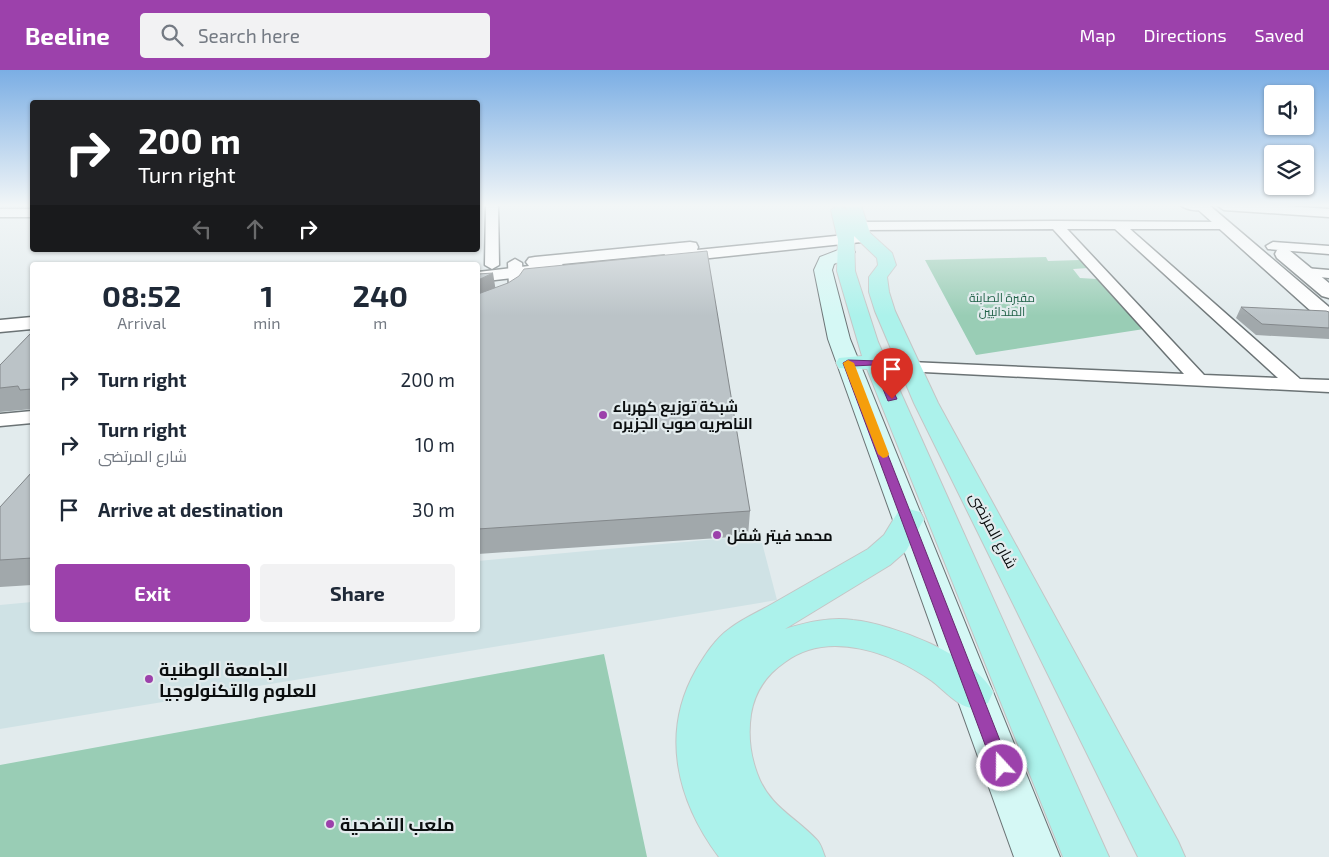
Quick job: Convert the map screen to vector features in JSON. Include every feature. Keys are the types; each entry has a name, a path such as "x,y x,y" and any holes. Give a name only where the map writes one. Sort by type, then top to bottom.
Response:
{"main road":[{"path":"852,242 846,271 860,322 862,363 909,519 1037,857"},
{"name":"شارع المرتضى","path":"869,242 881,250 886,257 887,265 878,277 879,292 885,311 938,426 981,505 1162,857"},
{"path":"862,363 1086,857"},
{"path":"748,857 720,822 708,799 698,766 695,727 705,686 714,668 727,652 766,638 879,557 895,543 909,519"},
{"path":"766,638 791,641 826,634 861,636 879,640 906,648 933,661 974,692"},
{"path":"766,638 755,666 740,688 733,704 728,741 739,782 750,803 764,824 782,842 802,857"}],"street":[{"path":"488,242 485,266 516,268"},
{"path":"480,276 516,268 763,242"},
{"path":"1071,242 1199,380"},
{"path":"1137,242 1295,384"},
{"path":"1245,242 1321,304 1329,317"},
{"path":"1268,242 1329,292"},
{"path":"1273,246 1329,250"},
{"path":"480,307 515,292 518,287 516,268"},
{"path":"1305,272 1329,274"},
{"path":"0,315 30,312"},
{"path":"0,326 30,323"},
{"path":"910,367 1329,386"},
{"path":"0,420 30,417"}],"shaded area":[{"name":"الجامعة الوطنية للعلوم والتكنولوجيا","path":"760,535 777,600 0,729 0,605 30,602 30,632 480,632 480,561"}],"green space":[{"name":"مقبرة الصابئة المندائيين","path":"1046,257 1048,261 1080,260 1088,268 1073,269 1080,278 1097,279 1144,329 976,355 925,260"},
{"path":"604,654 647,857 0,857 0,765"}],"building":[{"name":"شبكة توزيع كهرباء الناصريه صوب الجزيره","path":"707,251 750,511 480,529 480,293 508,283 519,276 524,269"},
{"path":"493,273 480,279 480,274"},
{"path":"1241,307 1326,311 1329,312 1329,328 1262,324"},
{"path":"30,334 30,389 20,390 18,386 0,388 0,365"},
{"path":"30,474 30,558 0,560 0,507"}],"slow traffic":[{"path":"849,363 883,454"}],"place":[{"name":"شبكة توزيع كهرباء الناصريه صوب الجزيره","path":"603,415"},
{"name":"محمد فيتر شفل","path":"717,535"},
{"name":"الجامعة الوطنية للعلوم والتكنولوجيا","path":"149,679"},
{"name":"ملعب التضحية","path":"330,824"}],"route":[{"path":"892,399 876,362 848,363 1002,766"}]}
